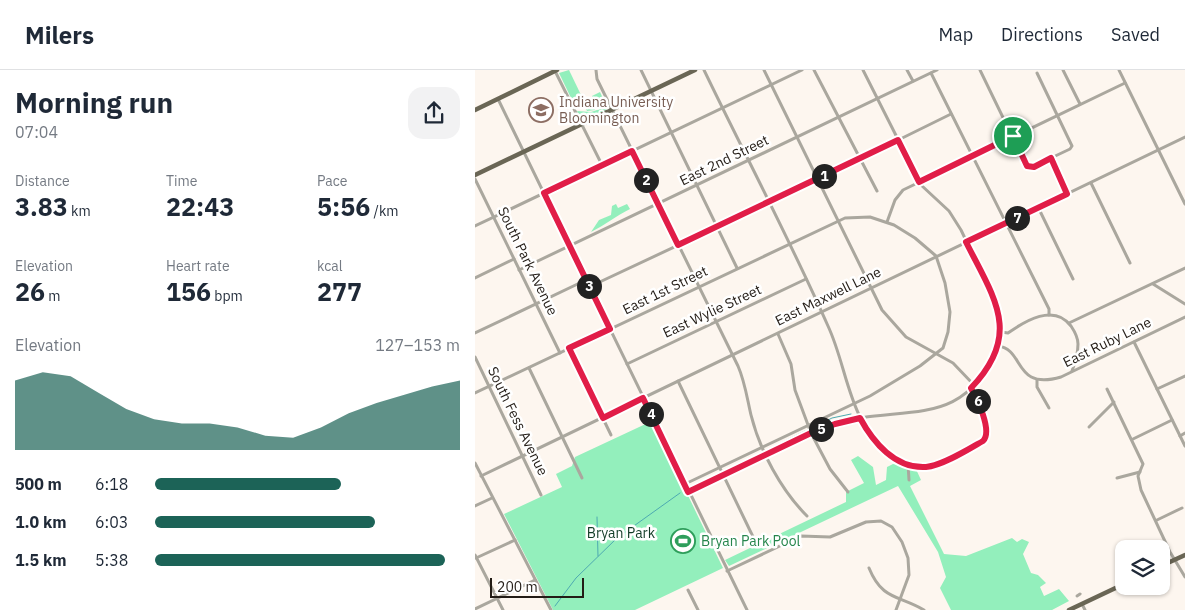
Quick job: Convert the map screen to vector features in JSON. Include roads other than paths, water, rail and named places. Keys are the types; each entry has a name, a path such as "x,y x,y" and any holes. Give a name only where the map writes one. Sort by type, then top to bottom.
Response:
{"main road":[{"path":"475,175 695,70"},
{"path":"475,110 556,71"},
{"path":"1170,562 1185,555"},
{"path":"1069,610 1115,588"}],"street":[{"path":"596,70 597,79 743,377 751,415 767,456 787,492 807,516"},
{"path":"641,70 737,268"},
{"path":"704,70 806,279 837,348 854,404 860,418 877,445 896,459 908,464 928,467 985,440 985,426 981,406 973,386 953,364 906,336 882,310 764,70"},
{"path":"475,226 802,70"},
{"path":"814,70 877,191"},
{"path":"688,492 767,456 811,433 835,424 860,418 945,407 973,386 990,365 999,346 1001,332 997,305 966,242 952,215 919,182 863,70"},
{"path":"907,70 913,81"},
{"name":"East 2nd Street","path":"519,270 937,70"},
{"path":"979,70 1027,166 1034,167 1072,146 1037,73"},
{"path":"1063,70 1081,104"},
{"path":"1119,70 1185,203"},
{"path":"556,71 602,165"},
{"path":"931,73 1006,223 1049,315"},
{"path":"887,222 898,194 1125,82"},
{"path":"498,99 747,610"},
{"path":"589,286 769,203 951,114"},
{"name":"East Maxwell Lane","path":"481,476 1185,137"},
{"path":"1051,158 1067,194"},
{"name":"South Park Avenue","path":"475,179 560,353"},
{"path":"1091,183 1130,263"},
{"path":"1038,208 1073,279"},
{"name":"East 1st Street","path":"475,393 837,221 858,216 887,222 908,233 936,256"},
{"path":"685,484 854,404 902,378 936,354 946,341 951,315 945,283 936,256"},
{"path":"475,278 514,259"},
{"path":"1069,323 1185,268"},
{"name":"East Wylie Street","path":"627,364 806,279"},
{"path":"475,333 585,280"},
{"path":"1153,284 1185,304"},
{"path":"1001,332 1007,333 1027,320 1049,315 1069,323 1079,342 1072,371"},
{"name":"East Ruby Lane","path":"1037,380 1053,379 1072,371 1185,317"},
{"path":"778,334 791,364 795,390 811,433 830,469 848,492"},
{"path":"1134,342 1185,446"},
{"path":"999,346 1008,349 1028,376 1037,380 1037,387 1049,408"},
{"path":"569,348 611,435"},
{"name":"South Fess Avenue","path":"475,357 541,495"},
{"path":"529,368 582,478"},
{"path":"1157,389 1185,376"},
{"path":"678,381 756,543"},
{"path":"1107,389 1144,465 1138,476 1141,490 1157,520 1174,560 1185,577"},
{"path":"1089,427 1114,402"},
{"path":"1133,439 1172,420"},
{"path":"1180,436 1185,433"},
{"path":"475,463 551,610"},
{"path":"908,464 909,480"},
{"path":"1117,478 1140,472"},
{"path":"475,506 492,498"},
{"path":"1157,520 1182,508"},
{"path":"727,571 801,536 830,537 866,522 881,521 893,527 902,542 908,558 909,575 896,610"},
{"path":"503,610 475,557 515,540"},
{"path":"869,568 882,590 899,600 924,610"},
{"path":"475,609 535,580"},
{"path":"688,590 698,610"},
{"path":"1082,604 1085,610"}],"waterway":[{"path":"814,427 832,418 851,414"},
{"path":"769,449 805,431"},
{"path":"726,471 761,453"},
{"path":"692,487 718,474"},
{"path":"555,606 576,578 617,538 680,493"},
{"path":"597,517 598,556"}],"place":[{"name":"Indiana University Bloomington","path":"541,110"},
{"name":"Bryan Park Pool","path":"683,541"}],"park label":[{"name":"Bryan Park","path":"621,533"}]}
